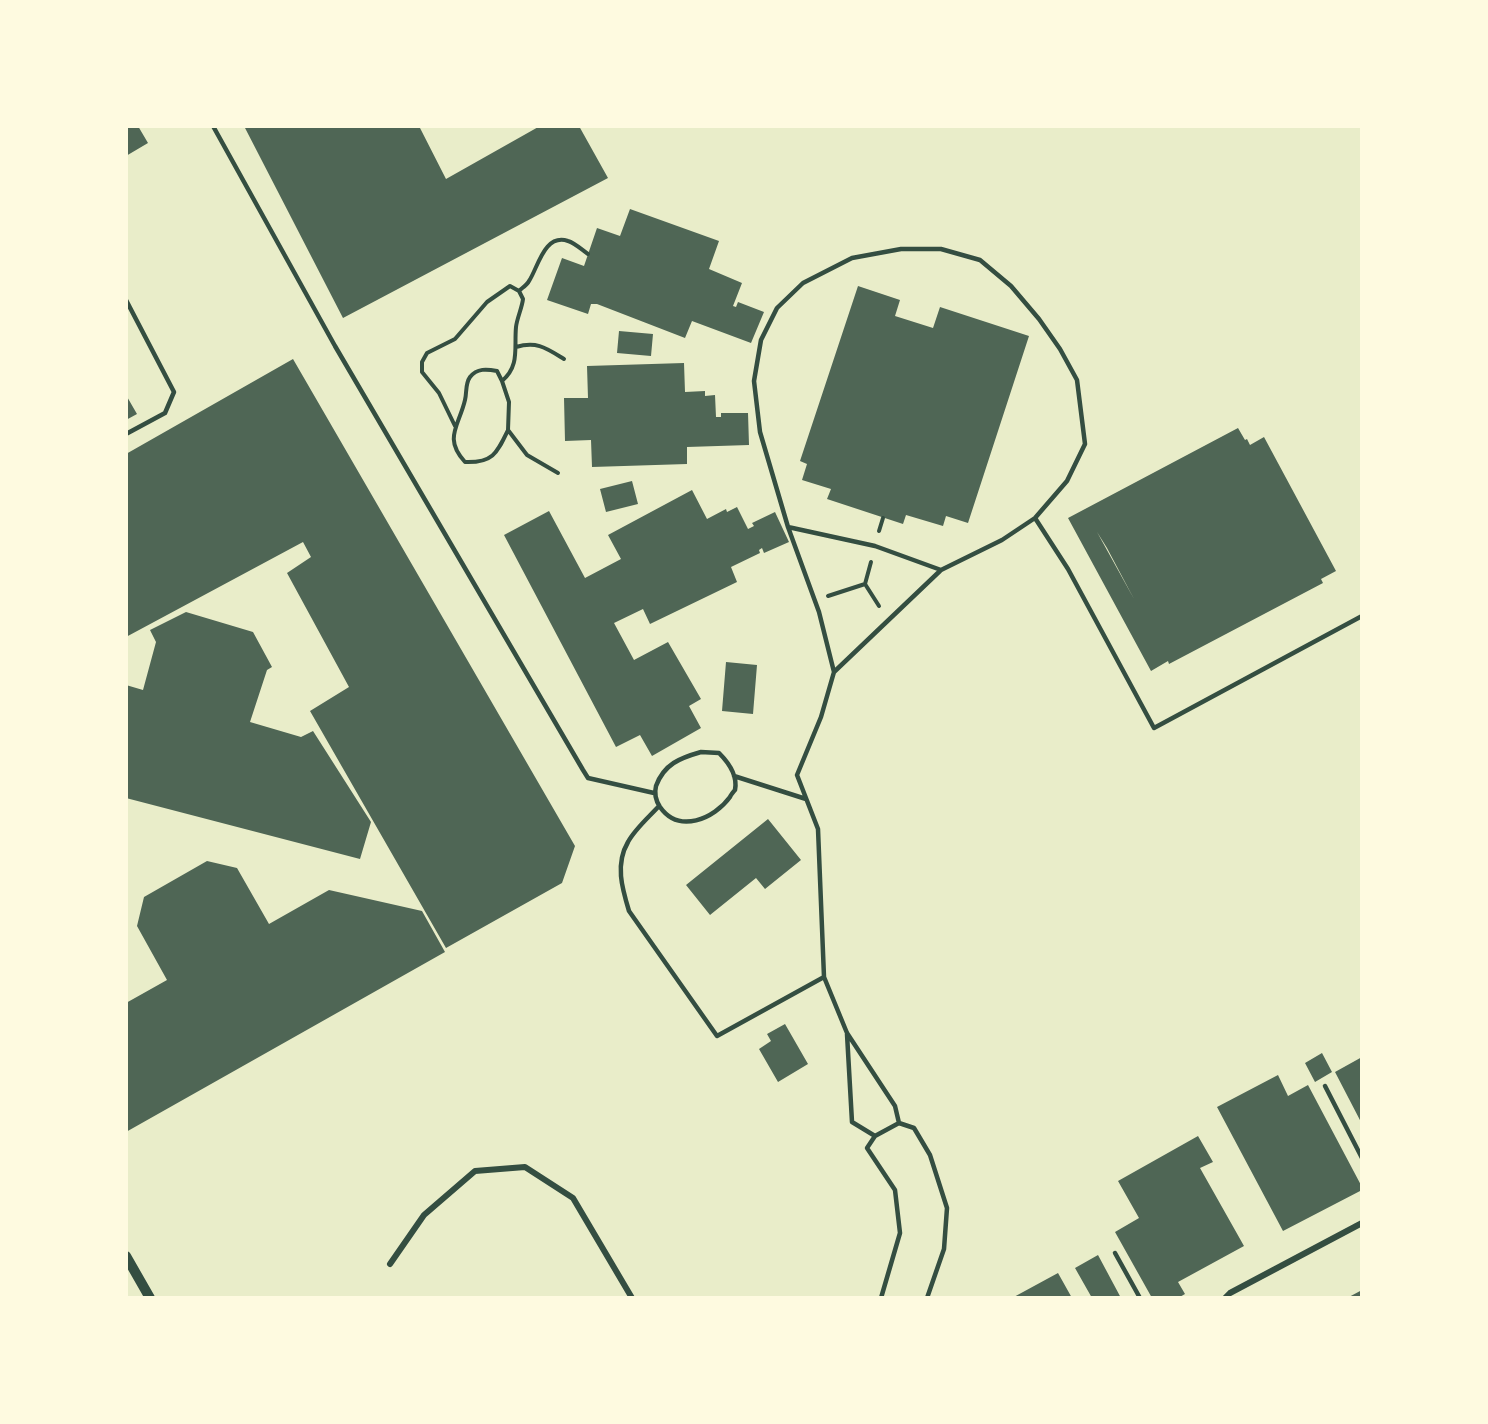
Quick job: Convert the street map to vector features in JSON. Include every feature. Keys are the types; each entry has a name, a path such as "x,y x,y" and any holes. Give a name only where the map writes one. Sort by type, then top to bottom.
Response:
{"street":[{"path":"390,1264 424,1215 475,1171 525,1167 573,1198 632,1298"},
{"path":"1226,1298 1230,1293 1362,1224"},
{"path":"126,1256 150,1298"}],"lane":[{"path":"213,126 335,346 588,778 654,793"},
{"path":"834,672 941,570 1002,540 1035,518 1067,481 1085,444 1077,380 1060,349 1039,319 1011,286 980,260 941,249 901,249 852,258 803,283 777,308 760,340 754,381 760,432 788,527 815,600 834,672 821,717 797,775 818,829 824,977 846,1031 895,1106 899,1124"},
{"path":"126,300 174,392 165,413 126,434"},
{"path":"1035,518 1068,569 1154,728 1362,616"},
{"path":"788,527 875,546 941,570"},
{"path":"701,752 719,753 729,763 734,776 735,790 725,804 706,818 683,822 668,816 659,806 654,793 660,774 681,757 701,752"},
{"path":"734,776 806,799"},
{"path":"659,806 628,842 620,875 621,887 629,911 717,1036 824,977"},
{"path":"846,1031 852,1122 875,1136"},
{"path":"1325,1086 1362,1158"},
{"path":"881,1298 900,1233 895,1190 867,1148 875,1136 899,1124 914,1128 930,1155 947,1208 944,1249 927,1298"},
{"path":"1115,1253 1140,1298"}],"path":[{"path":"519,291 528,283 549,245 558,240 568,241 588,254"},
{"path":"456,427 440,393 422,372 422,362 427,353 455,339 487,302 510,286 519,291 523,299 516,327 514,368 502,381"},
{"path":"516,347 541,345 564,359"},
{"path":"487,369 497,371 502,381 509,402 508,430 502,446 494,456 476,462 465,462 457,453 453,443 453,432 466,398 466,387 470,377 478,371 487,369"},
{"path":"508,430 527,455 558,473"},
{"path":"883,518 865,584 889,621"},
{"path":"815,600 865,584"}],"building":[{"path":"126,126 138,126 148,143 126,156"},
{"path":"244,126 419,126 446,179 540,126 579,126 608,178 343,318"},
{"path":"630,209 719,241 709,269 742,283 733,306 736,307 738,302 764,312 751,343 692,321 685,338 597,304 591,304 588,314 547,300 562,258 584,266 597,228 620,236"},
{"path":"858,286 900,300 895,316 933,328 940,307 1029,336 968,523 946,516 943,526 906,515 903,524 827,499 831,489 802,480 807,464 800,461"},
{"path":"619,331 653,334 651,356 617,353"},
{"path":"293,359 575,846 562,883 446,948 310,711 349,687 287,573 311,557 303,542 126,637 126,454"},
{"path":"684,363 685,392 705,391 705,396 715,395 716,417 721,417 721,413 748,413 749,445 687,447 687,464 592,467 591,440 565,441 564,398 588,398 587,366"},
{"path":"126,395 137,414 126,420"},
{"path":"1238,428 1250,445 1264,437 1336,571 1321,579 1323,583 1169,664 1168,661 1151,671 1068,518","holes":["1097,532 1107,548 1134,599"]},
{"path":"632,481 638,504 606,512 600,489"},
{"path":"692,490 707,519 726,509 727,512 737,507 748,529 754,526 752,523 775,512 789,542 764,553 762,548 759,550 760,553 731,567 737,582 650,624 643,609 614,623 634,660 668,642 701,699 689,706 701,728 652,756 640,735 616,747 504,535 549,511 585,578 621,559 608,535"},
{"path":"186,612 253,632 272,667 267,670 250,722 301,737 313,731 371,822 360,859 126,798 126,685 143,690 156,642 150,630"},
{"path":"726,662 757,665 753,714 722,711"},
{"path":"768,819 801,860 765,889 756,878 710,915 686,885"},
{"path":"207,861 237,868 269,924 329,890 422,911 445,952 126,1132 126,1003 167,980 137,926 144,897"},
{"path":"785,1024 808,1064 778,1082 759,1049 771,1041 767,1034"},
{"path":"1322,1053 1332,1072 1315,1082 1305,1063"},
{"path":"1362,1057 1362,1124 1335,1072"},
{"path":"1278,1075 1288,1096 1308,1085 1362,1187 1362,1190 1283,1231 1217,1107"},
{"path":"1198,1136 1213,1162 1200,1168 1244,1246 1178,1282 1185,1294 1178,1298 1152,1298 1115,1232 1139,1218 1118,1181"},
{"path":"1098,1255 1121,1298 1092,1298 1075,1268"},
{"path":"1058,1273 1072,1298 1012,1298"},
{"path":"1362,1290 1362,1298 1347,1298"}]}
